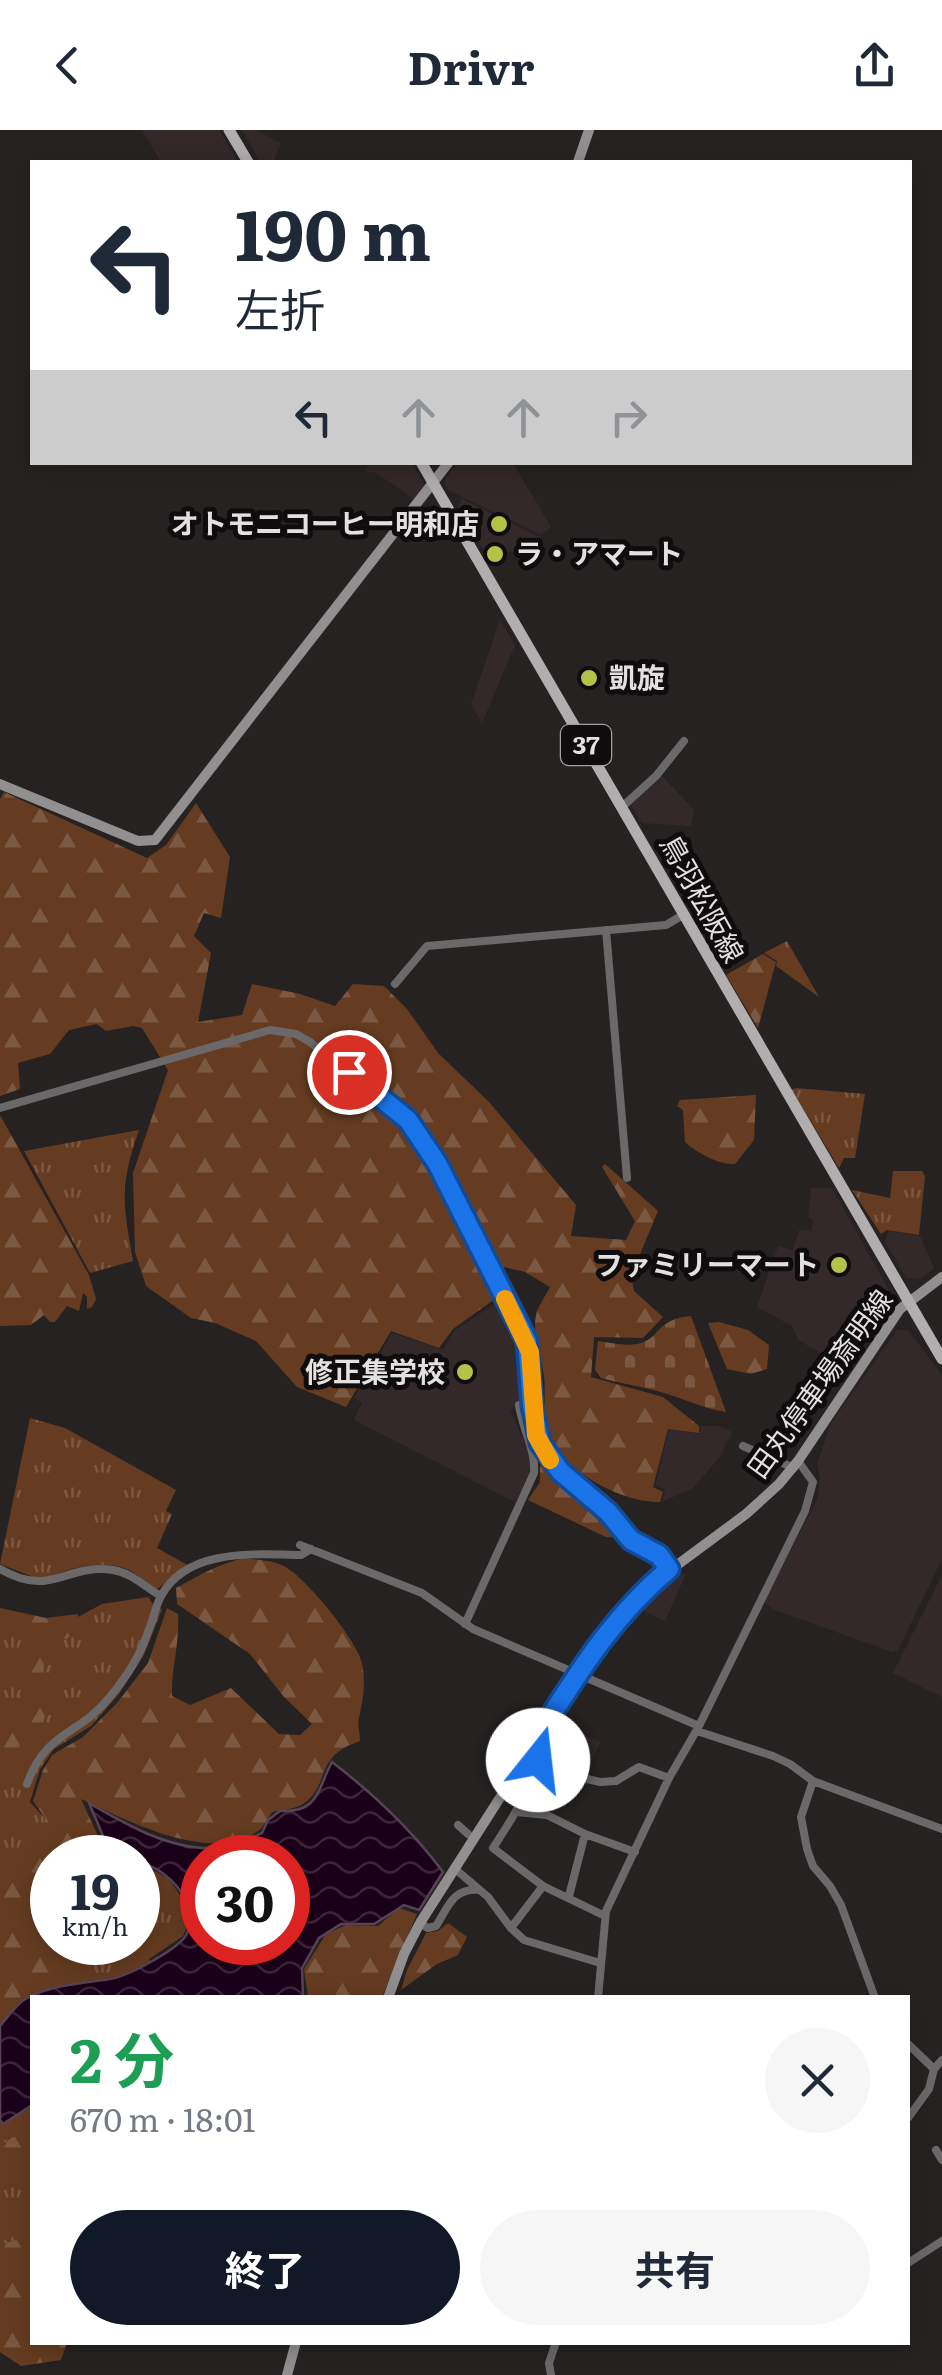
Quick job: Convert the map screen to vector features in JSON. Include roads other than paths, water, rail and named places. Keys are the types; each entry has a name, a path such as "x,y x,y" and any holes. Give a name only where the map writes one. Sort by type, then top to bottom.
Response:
{"main road":[{"path":"229,130 247,160"},
{"path":"579,160 589,130"},
{"name":"鳥羽松阪線","path":"423,465 942,1359"},
{"path":"0,784 138,841 155,840 447,465"},
{"name":"田丸停車場斎明線","path":"389,1995 420,1923 536,1739 623,1611 669,1569 758,1505 796,1464 908,1300 942,1277"},
{"path":"287,2375 295,2345"}],"street":[{"path":"622,808 684,742"},
{"path":"394,984 427,946 666,925 683,915"},
{"path":"606,930 627,1178"},
{"path":"0,1108 270,1030 296,1034 310,1042 396,1109 426,1144 527,1341 532,1406 540,1443 561,1472 608,1512 631,1540 659,1555 669,1569"},
{"path":"465,1624 534,1473 534,1456 523,1430 519,1405"},
{"path":"598,1995 605,1916 669,1778 698,1729 805,1511 813,1482 796,1464 743,1446"},
{"path":"300,1545 422,1593 465,1624 698,1729 790,1764 813,1781 942,1829"},
{"path":"27,1784 33,1766 51,1742 87,1720 111,1696 141,1649 161,1596 186,1573 236,1554 301,1555 311,1549"},
{"path":"0,1570 41,1584 81,1571 115,1570 161,1596"},
{"path":"493,1848 516,1812 536,1767 540,1754 536,1739"},
{"path":"536,1767 600,1782 616,1781 638,1767 669,1778"},
{"path":"813,1781 801,1817 806,1849 813,1866 842,1905 874,1995"},
{"path":"516,1812 547,1815 635,1852"},
{"path":"458,1825 468,1834"},
{"path":"569,1896 585,1834"},
{"path":"481,1842 543,1886 605,1916"},
{"path":"454,1868 480,1890 524,1940 600,1963"},
{"path":"511,1928 543,1886"},
{"path":"420,1923 428,1928 436,1926 449,1901 466,1890 480,1890"},
{"path":"910,2046 934,2069"},
{"path":"910,2115 942,2060"},
{"path":"936,2150 942,2160"},
{"path":"910,2262 942,2241"},
{"path":"551,2375 555,2345"}],"water":[{"path":"332,1762 405,1827 443,1872 419,1910 404,1905 374,1924 341,1924 319,1938 310,1954 310,1835 257,1835 280,1811 302,1808 315,1798"},
{"path":"89,1803 152,1835 103,1835"},
{"path":"160,1839 177,1844 180,1891 160,1871"},
{"path":"180,1941 180,1965 304,1965 303,1995 34,1995 110,1979 144,1965 160,1965 160,1956"},
{"path":"30,1997 30,2106 3,2124 0,2026"}],"place":[{"name":"オトモニコーヒー明和店","path":"499,524"},
{"name":"ラ・アマート","path":"495,554"},
{"name":"凱旋","path":"589,678"},
{"name":"ファミリーマート","path":"839,1265"},
{"name":"修正集学校","path":"465,1372"}]}
